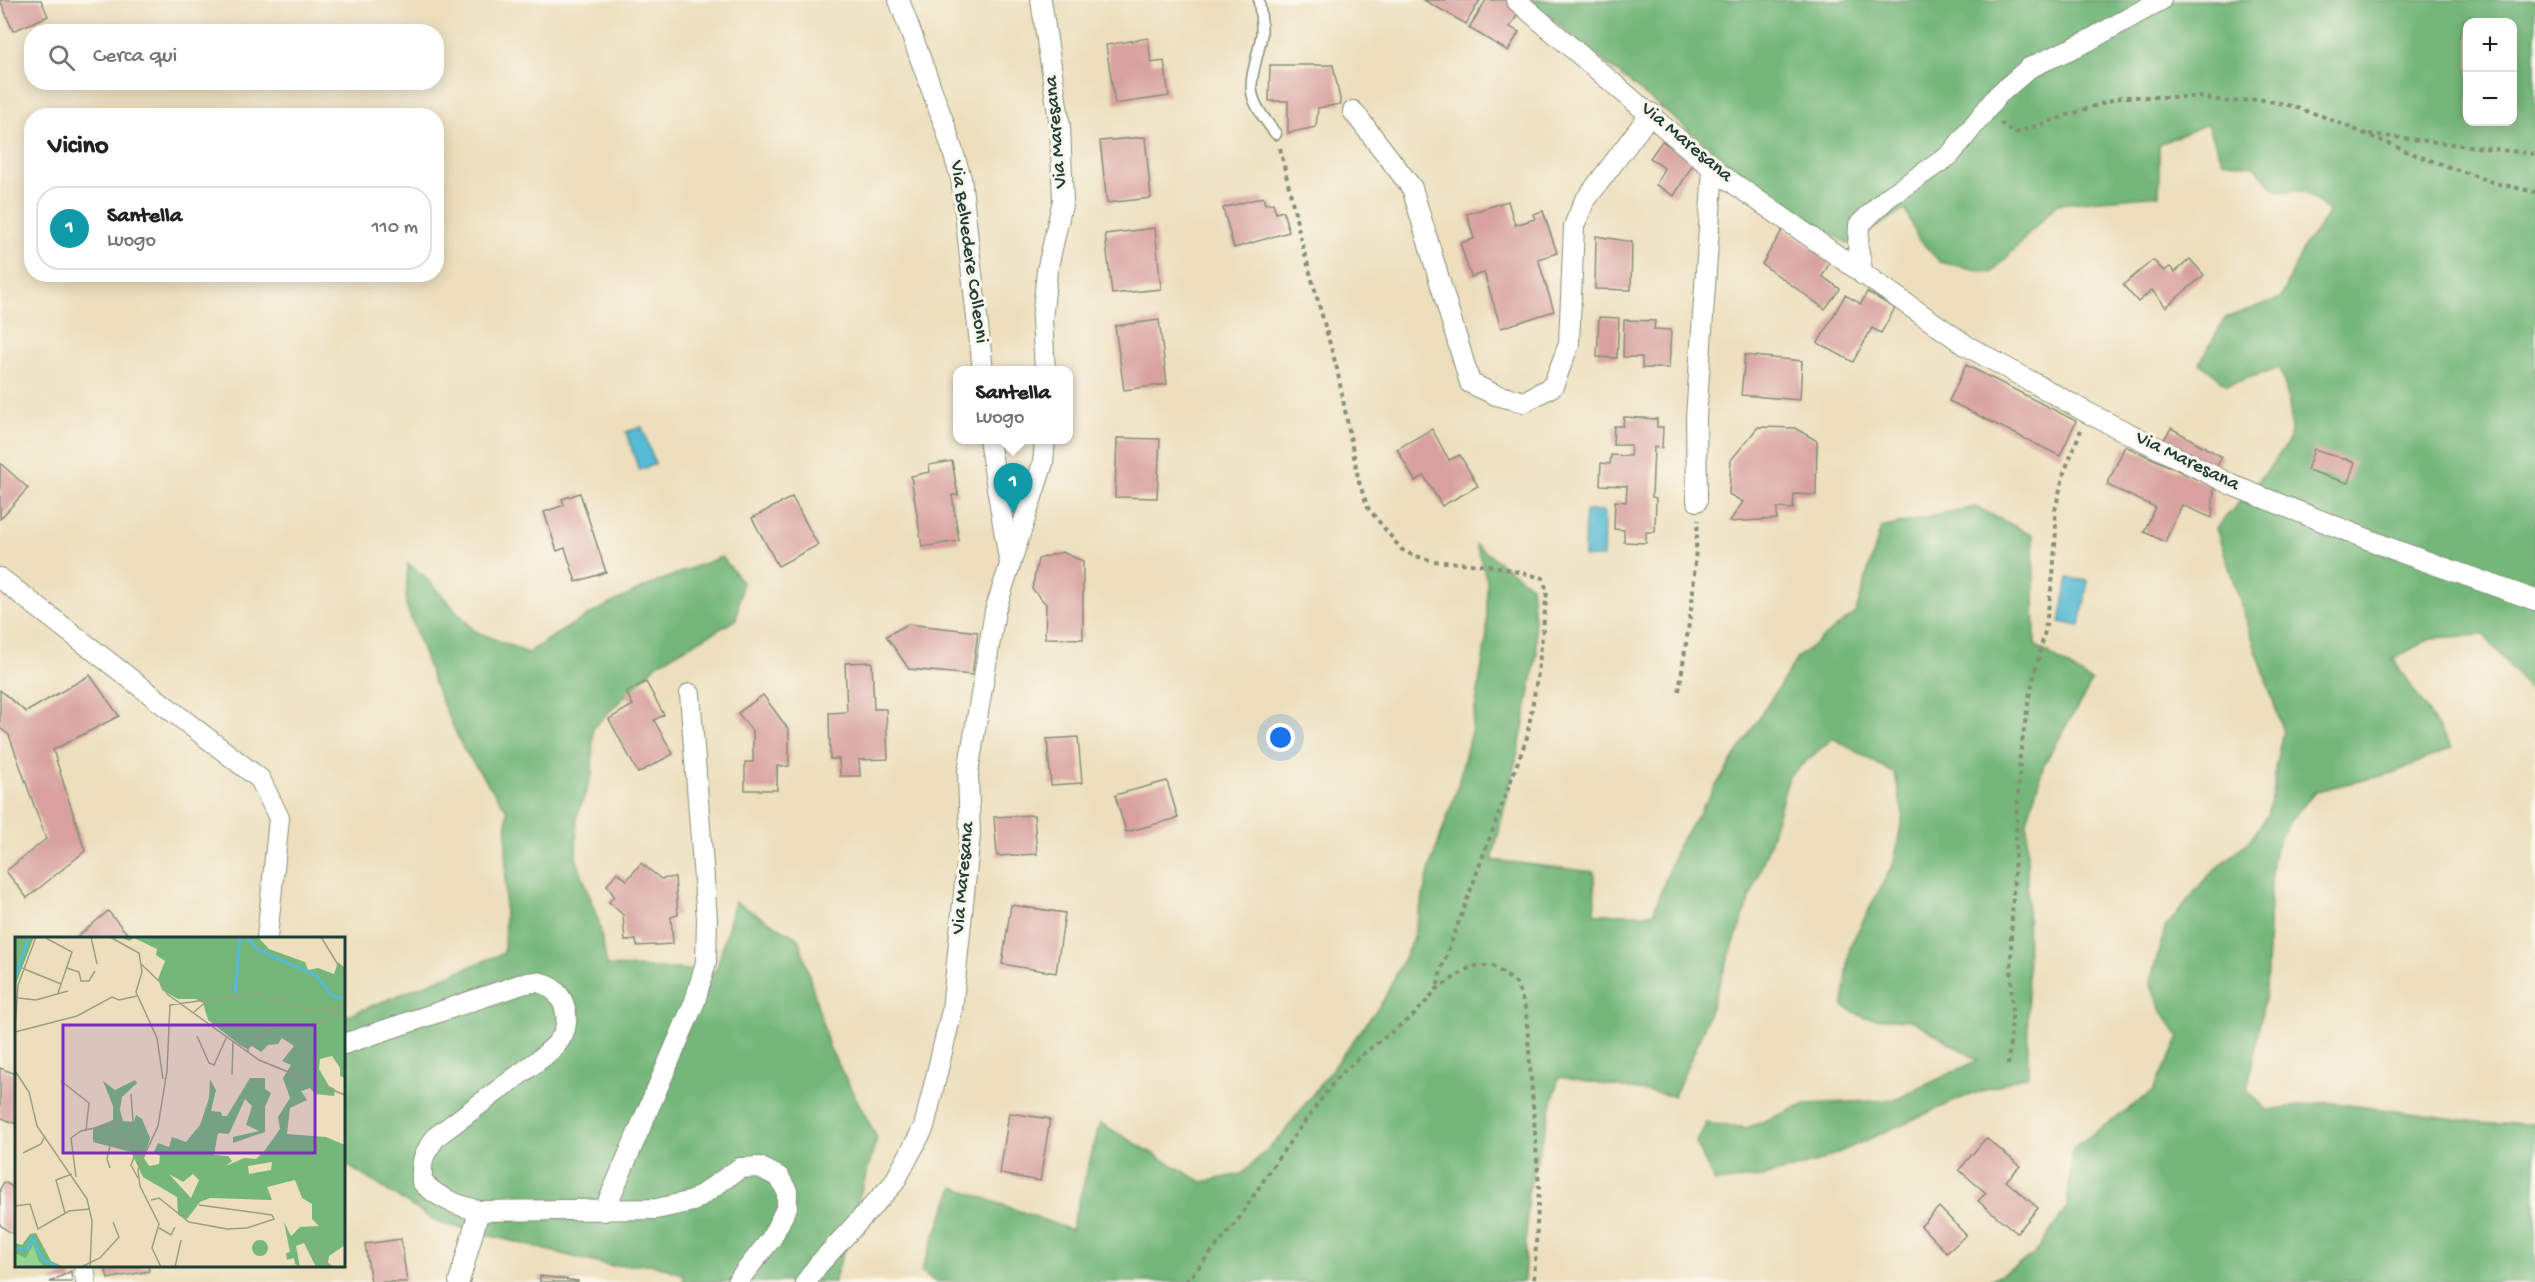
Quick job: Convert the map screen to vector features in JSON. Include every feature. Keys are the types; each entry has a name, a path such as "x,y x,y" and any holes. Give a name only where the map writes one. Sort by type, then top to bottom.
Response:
{"street":[{"name":"Via Belvedere Colleoni","path":"898,0 939,107 961,178 979,316 983,366"},
{"name":"Via Maresana","path":"1041,0 1060,126 1063,200 1047,271 1042,320 1045,366"},
{"name":"Via Maresana","path":"1516,0 1713,169 1967,346 2088,413 2234,486 2400,552 2535,600"},
{"path":"1863,275 1858,247 1859,225 1887,198 1950,155 1998,95 2029,68 2086,42 2161,0"},
{"path":"1353,111 1412,188 1470,383 1496,395 1524,402 1553,386 1569,344 1574,226 1584,202 1651,114"},
{"path":"1698,501 1696,418 1713,169"},
{"path":"990,444 1009,562"},
{"name":"Via Maresana","path":"806,1282 818,1265 894,1183 924,1127 952,1010 970,835 968,772 995,611 1043,463 1045,444"},
{"path":"0,578 260,779 279,818 267,937"},
{"path":"604,1211 695,1001 706,962 707,919 690,694"},
{"path":"345,1044 522,984 541,982 558,992 566,1007 567,1021 560,1041 544,1056 436,1136 425,1151 421,1163 422,1182 431,1192 452,1204 479,1211 656,1209 693,1201 740,1168 759,1167 779,1177 787,1191 787,1207 771,1239 737,1282"},
{"path":"459,1282 479,1211"},
{"path":"84,1267 86,1282"}],"lane":[{"path":"1259,0 1262,35 1254,64 1251,94 1261,116 1276,134"}],"path":[{"path":"1998,95 2000,123 2015,133 2121,97 2200,97 2230,102 2258,99 2285,104 2322,116 2421,157 2495,183 2535,192"},
{"path":"2362,133 2535,154"},
{"path":"1276,134 1301,240 1337,369 1359,482 1368,508 1401,549 1412,555 1434,561 1494,567 1543,578 1547,591 1538,673 1527,737 1441,970 1437,989"},
{"path":"2007,1065 2012,1019 2011,937 2020,755 2051,587 2056,531 2055,510 2072,452 2088,413"},
{"path":"1679,691 1694,591 1698,501"},
{"path":"1186,1282 1236,1224 1276,1161 1336,1079 1363,1054 1415,1014 1437,989 1472,966 1493,966 1516,983 1526,1010 1539,1187 1534,1282"}],"green space":[{"path":"1528,0 2535,0 2535,697 2484,635 2431,638 2393,659 2452,748 2393,773 2316,791 2290,821 2280,837 2272,859 2266,990 2247,1090 2267,1110 2327,1102 2493,1124 2535,1124 2535,1282 1987,1282 2034,1255 2067,1208 2073,1148 2152,1092 2180,1038 2162,1011 2150,983 2165,928 2206,878 2252,838 2267,815 2274,789 2275,768 2283,731 2216,528 2269,469 2286,445 2290,437 2290,411 2280,368 2227,385 2200,363 2225,318 2281,298 2305,244 2319,228 2329,211 2305,192 2276,190 2254,166 2223,161 2207,124 2159,144 2159,195 2057,204 1992,273 1940,262 1918,238 1905,209 1849,244 1777,202"},
{"path":"1976,507 2033,535 2035,645 2092,682 2044,764 2027,821 2028,1075 1959,1099 1817,1162 1763,1177 1714,1182 1696,1142 1707,1123 1747,1128 1806,1104 1895,1100 1978,1060 1912,1020 1865,1018 1843,1006 1850,946 1894,862 1903,815 1895,774 1833,738 1789,776 1768,848 1698,1043 1674,1096 1559,1077 1528,1192 1524,1282 935,1282 921,1271 954,1187 1071,1230 1100,1123 1202,1182 1242,1174 1282,1135 1383,1001 1412,941 1431,864 1456,792 1472,728 1487,634 1487,580 1476,545 1531,586 1537,653 1520,743 1492,860 1594,872 1595,914 1653,914 1677,847 1798,657 1856,612 1881,528"},
{"path":"722,557 742,582 736,620 657,664 593,728 592,774 577,816 576,857 599,923 607,966 716,971 735,902 799,939 829,1047 877,1138 834,1282 683,1282 684,1275 653,1264 609,1266 437,1222 345,1165 345,1017 504,953 507,810 464,750 437,691 406,605 408,564 423,575 475,631 528,653 597,610 671,576"}],"water":[{"path":"642,427 655,464 639,470 626,432"},
{"path":"1585,511 1604,511 1603,557 1584,557"},
{"path":"2068,578 2088,581 2080,626 2060,622"}],"building":[{"path":"0,0 41,0 48,16 24,24 24,26 13,31"},
{"path":"1424,0 1480,0 1466,24"},
{"path":"1486,0 1509,0 1522,7 1510,27 1519,32 1508,51 1469,28"},
{"path":"1148,38 1151,63 1164,61 1169,96 1115,104 1106,45"},
{"path":"1270,65 1333,65 1341,104 1318,108 1316,127 1288,133 1288,101 1269,101"},
{"path":"1145,137 1151,198 1107,203 1100,141"},
{"path":"1662,141 1695,161 1674,196 1656,185 1664,168 1650,158"},
{"path":"1263,197 1265,204 1273,203 1276,213 1283,211 1289,232 1234,248 1223,208"},
{"path":"1508,201 1515,225 1535,219 1533,214 1543,211 1557,253 1538,259 1554,311 1501,328 1484,273 1471,277 1460,243 1474,239 1467,214"},
{"path":"1155,228 1161,289 1112,294 1105,234"},
{"path":"1783,229 1832,259 1822,276 1840,289 1825,309 1762,264"},
{"path":"1596,236 1632,242 1631,290 1595,289"},
{"path":"2190,259 2204,275 2166,307 2152,290 2138,302 2123,285 2153,260 2164,271 2170,267 2175,272"},
{"path":"1867,292 1895,308 1881,333 1872,328 1853,362 1818,343 1845,295 1861,304"},
{"path":"1599,317 1619,318 1617,358 1597,357"},
{"path":"1159,320 1167,384 1124,390 1115,326"},
{"path":"1624,320 1655,321 1654,329 1671,330 1669,368 1642,368 1642,357 1623,357"},
{"path":"1745,355 1802,361 1800,400 1741,395"},
{"path":"1966,365 2076,421 2060,456 1949,401"},
{"path":"1624,417 1657,419 1657,427 1663,427 1662,448 1654,447 1652,497 1656,498 1655,532 1646,532 1646,543 1624,542 1624,530 1614,529 1615,501 1626,502 1627,486 1600,485 1601,463 1610,464 1611,455 1630,456 1631,445 1613,445 1614,426 1623,426"},
{"path":"1758,427 1795,428 1817,441 1816,495 1794,494 1793,509 1777,508 1777,519 1729,522 1743,502 1729,494 1731,460"},
{"path":"2171,428 2222,457 2213,473 2162,443"},
{"path":"1432,429 1449,460 1460,455 1478,486 1442,506 1424,476 1415,481 1397,449"},
{"path":"1117,438 1160,439 1157,498 1115,497"},
{"path":"2125,446 2214,487 2212,518 2182,505 2165,542 2144,532 2155,507 2107,485"},
{"path":"2314,449 2355,462 2348,483 2307,470"},
{"path":"952,461 958,495 952,495 959,541 922,547 911,476 930,472 929,465"},
{"path":"0,463 28,488 0,519"},
{"path":"580,493 606,572 576,582 565,548 557,551 544,512 564,505 562,499"},
{"path":"792,497 818,545 778,566 752,518"},
{"path":"1009,508 1019,511 1016,518 1007,515"},
{"path":"1062,552 1083,561 1083,639 1045,638 1046,604 1032,589 1038,559"},
{"path":"908,624 978,632 972,675 909,669 886,636"},
{"path":"872,662 874,709 886,709 888,759 859,760 860,776 840,776 839,759 830,759 829,713 847,712 845,663"},
{"path":"90,675 119,716 53,750 85,851 27,898 6,871 46,839 9,735 0,728 0,690 26,712"},
{"path":"646,682 664,715 654,720 673,754 638,773 609,719 633,705 626,692"},
{"path":"763,695 789,730 789,766 777,766 777,790 745,790 745,762 753,762 753,732 738,713"},
{"path":"1078,737 1082,783 1051,785 1047,739"},
{"path":"1167,781 1178,818 1126,832 1115,795"},
{"path":"1034,815 1037,854 997,856 994,817"},
{"path":"641,863 661,879 675,877 678,915 671,917 673,944 637,946 636,940 625,941 623,915 609,902 614,896 607,885 617,872 627,880"},
{"path":"1011,905 1065,913 1056,973 1002,964"},
{"path":"108,911 130,937 77,937"},
{"path":"0,1068 15,1074 15,1124 0,1117"},
{"path":"1009,1113 1050,1119 1040,1181 1000,1174"},
{"path":"1986,1138 2020,1166 2006,1181 2038,1208 2017,1233 1978,1201 1986,1193 1959,1170"},
{"path":"4,1182 15,1188 15,1235 0,1225 0,1189"},
{"path":"1939,1207 1966,1235 1947,1253 1921,1226"},
{"path":"401,1239 407,1282 371,1282 365,1244"},
{"path":"105,1267 148,1267 149,1271 108,1279"},
{"path":"71,1271 72,1282 50,1282"},
{"path":"540,1276 578,1281 578,1282 540,1282"}],"place":[{"name":"Santella","path":"1013,513"}]}
